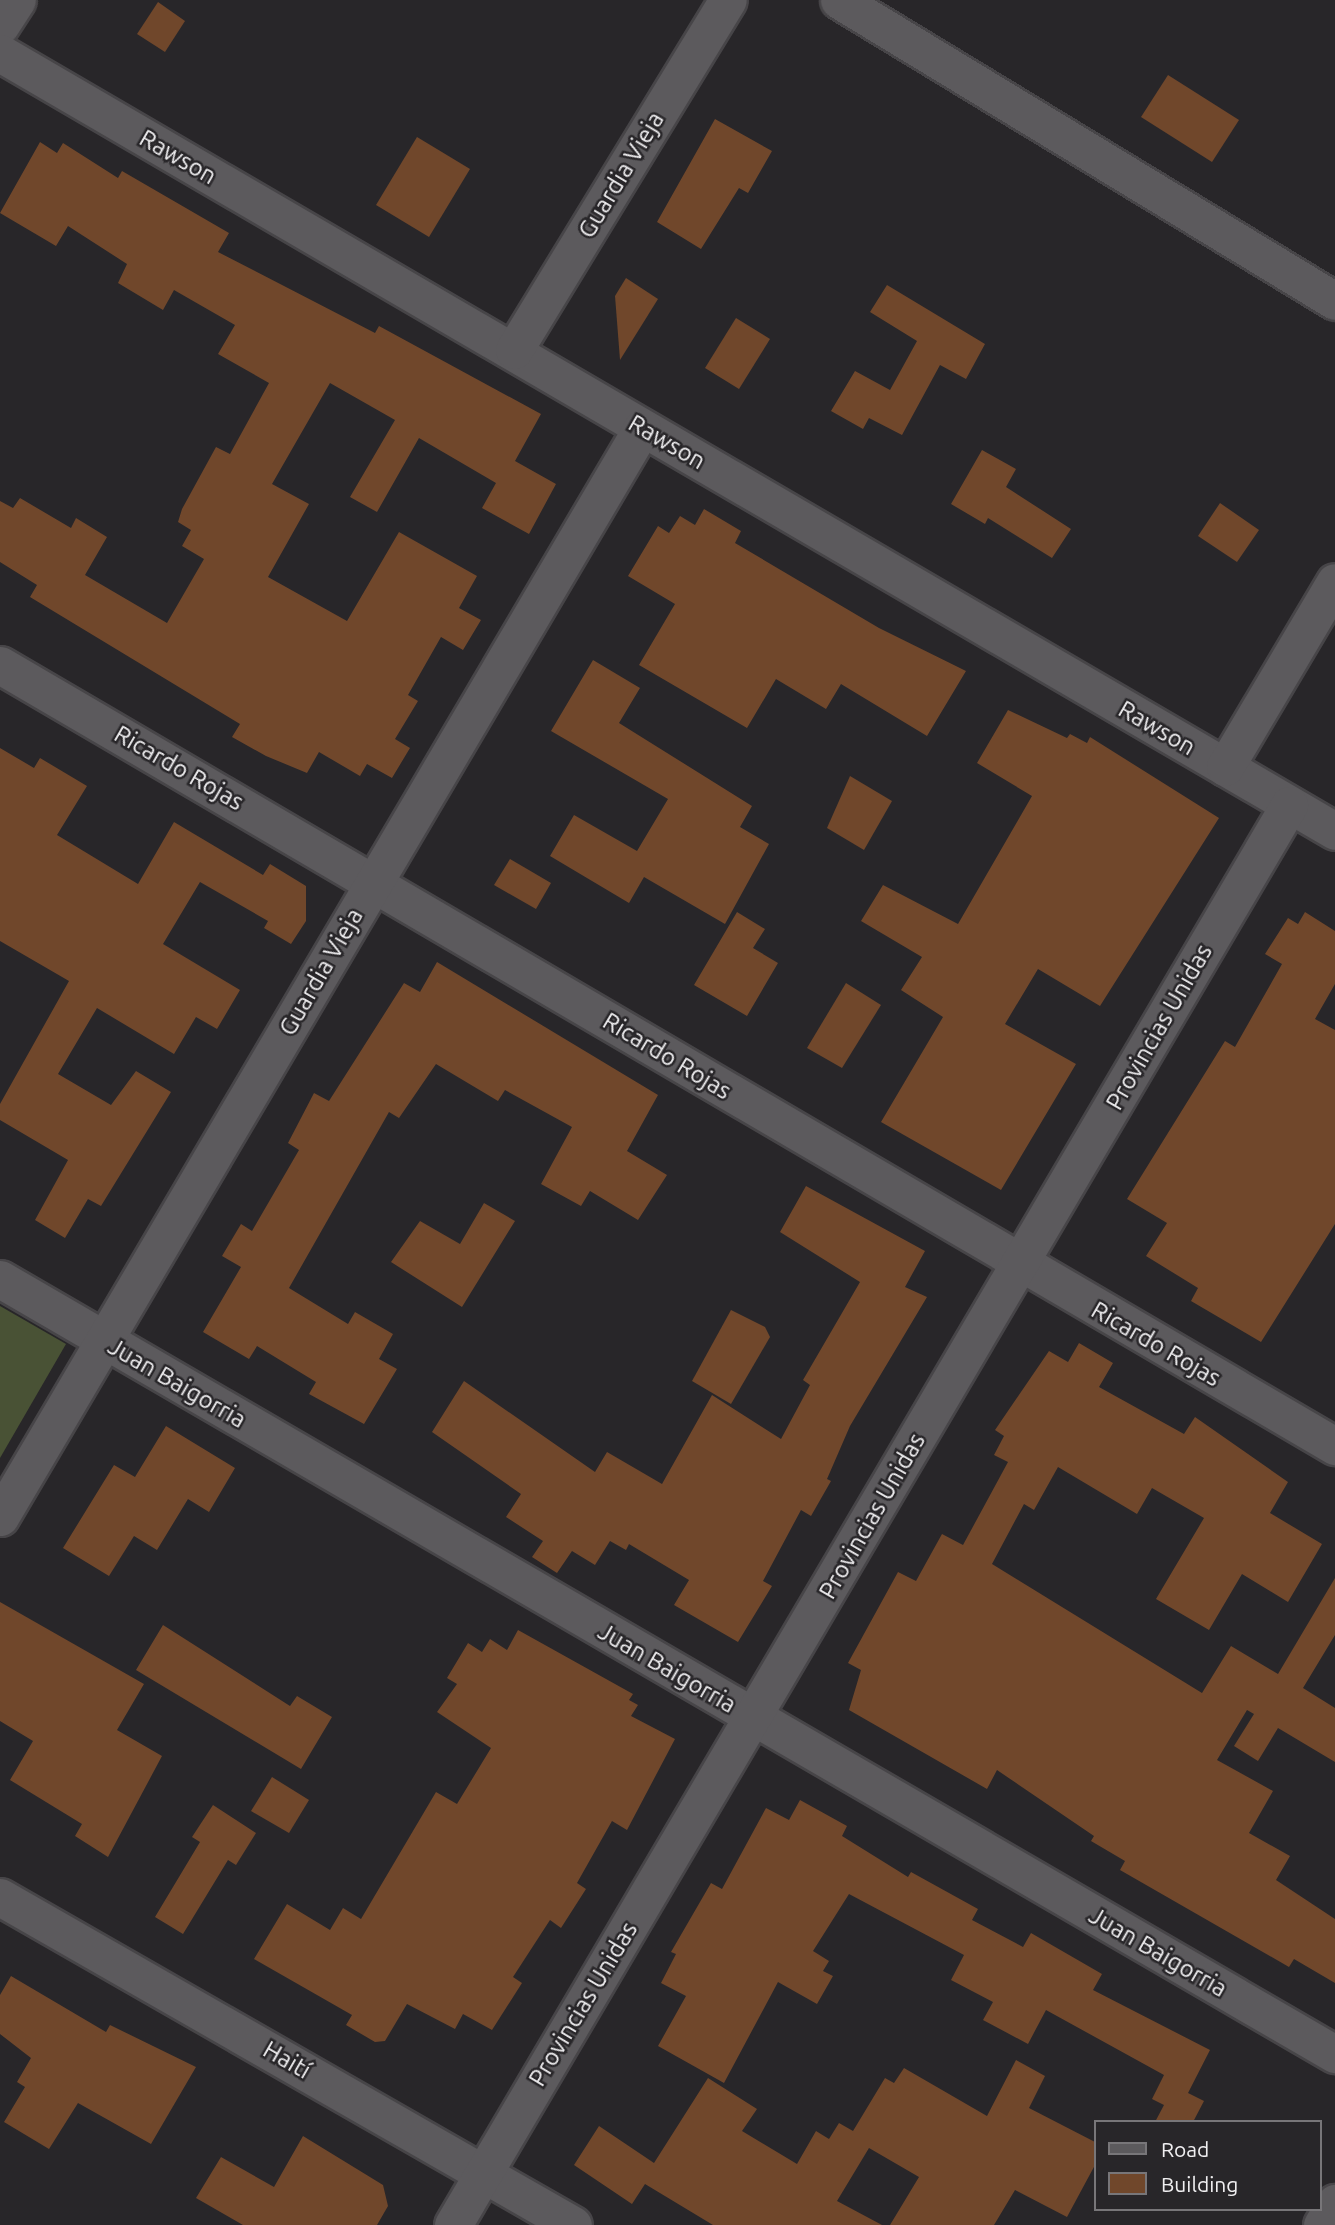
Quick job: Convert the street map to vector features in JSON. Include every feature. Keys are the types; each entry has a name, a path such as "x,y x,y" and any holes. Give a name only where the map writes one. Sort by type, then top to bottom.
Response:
{"street":[{"path":"0,26 17,0"},
{"name":"Guardia Vieja","path":"514,350 728,0"},
{"path":"839,0 1335,301"},
{"name":"Rawson","path":"0,53 514,350 642,428 1335,831"},
{"name":"Guardia Vieja","path":"0,1517 642,428"},
{"path":"1225,767 1335,582"},
{"name":"Ricardo Rojas","path":"0,664 374,880 1019,1266 1335,1446"},
{"name":"Provincias Unidas","path":"453,2225 1289,805"},
{"name":"Juan Baigorria","path":"0,1279 1335,2054"},
{"name":"Haití","path":"0,1897 573,2225"},
{"path":"1322,2225 1335,2203"}],"green space":[{"path":"0,1306 66,1344 0,1458"}],"building":[{"path":"158,2 185,21 165,52 137,34"},
{"path":"1168,75 1239,120 1212,162 1141,117"},
{"path":"715,119 772,151 748,193 739,188 701,249 657,222"},
{"path":"417,137 470,169 429,237 376,205"},
{"path":"40,142 57,153 63,143 118,178 122,171 229,233 218,252 375,333 379,326 541,414 515,461 556,484 529,534 482,508 496,483 419,438 377,512 350,497 395,420 330,383 272,484 309,504 268,577 347,621 399,532 477,576 459,608 481,620 463,650 441,637 408,695 418,701 395,739 410,748 392,778 367,764 360,776 319,752 307,773 266,756 232,737 240,724 30,597 37,585 0,562 0,501 13,508 20,498 71,528 76,518 107,537 85,575 167,623 204,559 182,546 191,530 178,522 182,509 216,447 230,454 269,383 218,354 235,325 174,290 163,310 118,283 127,264 68,226 56,246 0,213"},
{"path":"626,278 658,299 620,360 615,296"},
{"path":"887,285 985,344 966,379 940,365 902,435 869,418 863,429 831,411 855,371 890,390 917,341 870,312"},
{"path":"736,318 770,339 739,389 705,368"},
{"path":"982,450 1016,469 1006,487 1071,529 1052,558 988,518 985,524 951,504"},
{"path":"1220,503 1259,530 1237,562 1198,536"},
{"path":"704,509 741,531 735,543 879,628 966,671 927,736 841,684 826,709 776,679 747,728 639,665 675,604 628,576 658,526 669,533 680,516 695,525"},
{"path":"593,660 640,688 619,723 752,806 740,827 769,844 725,924 644,877 629,903 550,856 574,815 637,851 668,799 551,731"},
{"path":"1008,710 1067,738 1070,734 1087,743 1090,737 1219,818 1100,1006 1038,969 1005,1024 1076,1064 1001,1190 881,1122 943,1017 901,990 922,957 861,921 883,885 958,924 1032,796 977,763"},
{"path":"0,748 34,768 40,758 87,786 57,835 138,884 174,822 263,875 270,864 306,886 306,921 291,944 264,928 268,921 200,882 163,944 240,990 217,1029 196,1017 174,1054 97,1008 58,1074 111,1105 136,1071 171,1092 101,1206 88,1199 65,1238 35,1220 68,1160 0,1120 0,1104 69,981 0,941"},
{"path":"850,776 892,801 864,850 827,828"},
{"path":"510,859 551,883 536,909 494,885"},
{"path":"737,912 765,929 753,948 778,963 747,1016 694,985"},
{"path":"1305,912 1335,931 1335,984 1315,1019 1335,1030 1335,1224 1261,1342 1191,1301 1198,1288 1146,1256 1167,1223 1127,1199 1225,1041 1235,1047 1282,964 1265,954 1288,918 1298,924"},
{"path":"437,962 658,1095 627,1151 667,1175 638,1220 590,1191 581,1206 541,1184 572,1127 505,1090 498,1101 436,1064 399,1118 389,1112 289,1288 348,1324 355,1312 393,1334 379,1359 397,1369 364,1424 309,1394 316,1382 257,1346 249,1359 203,1332 241,1267 222,1256 241,1224 252,1231 299,1150 288,1143 314,1093 329,1101 404,983 420,992"},
{"path":"846,983 881,1005 842,1068 807,1048"},
{"path":"806,1186 925,1251 905,1287 927,1297 850,1426 827,1479 831,1481 811,1516 801,1510 763,1581 772,1586 738,1642 674,1605 689,1580 629,1544 626,1550 610,1541 595,1565 572,1551 557,1573 532,1557 543,1541 506,1517 521,1494 432,1432 464,1381 595,1472 607,1452 662,1484 712,1395 781,1439 810,1385 803,1380 860,1282 780,1232"},
{"path":"484,1203 515,1221 462,1307 391,1262 420,1221 460,1244"},
{"path":"731,1310 765,1327 770,1337 731,1404 692,1381"},
{"path":"1079,1343 1113,1363 1099,1387 1184,1434 1195,1417 1288,1482 1270,1513 1322,1544 1288,1602 1242,1574 1209,1630 1156,1599 1204,1518 1152,1488 1137,1514 1058,1467 1034,1510 1024,1504 992,1564 1202,1693 1231,1646 1278,1674 1335,1578 1335,1635 1303,1688 1335,1708 1335,1762 1278,1728 1258,1761 1234,1746 1254,1714 1247,1710 1217,1760 1273,1791 1249,1833 1290,1856 1276,1880 1335,1919 1335,1983 1294,1959 1289,1967 1120,1870 1125,1861 1091,1841 1094,1836 997,1770 987,1789 849,1710 861,1670 848,1663 898,1572 916,1581 942,1534 963,1545 1008,1462 994,1455 1004,1436 995,1430 1049,1351 1068,1362"},
{"path":"166,1426 235,1468 209,1512 188,1499 157,1550 134,1536 109,1576 63,1548 114,1465 135,1477"},
{"path":"0,1602 144,1684 117,1730 162,1756 108,1857 75,1836 82,1824 10,1780 33,1741 0,1721"},
{"path":"163,1625 290,1706 297,1696 332,1717 301,1769 136,1670"},
{"path":"518,1630 633,1694 629,1700 638,1705 631,1716 675,1739 627,1830 612,1821 577,1883 586,1889 561,1928 550,1920 513,1977 522,1983 492,2030 463,2014 455,2029 407,2004 385,2041 375,2042 346,2025 352,2015 254,1959 287,1904 330,1930 343,1908 361,1919 436,1792 457,1804 491,1748 437,1712 457,1684 447,1678 468,1643 482,1652 490,1639 507,1650"},
{"path":"272,1777 309,1800 289,1833 251,1811"},
{"path":"800,1800 847,1826 842,1836 908,1877 911,1872 978,1909 972,1920 1023,1947 1031,1933 1102,1974 1093,1990 1210,2050 1188,2093 1204,2101 1194,2120 1156,2120 1164,2105 1152,2099 1164,2075 1046,2010 1028,2044 983,2020 993,2002 951,1980 964,1955 849,1894 813,1951 829,1961 823,1971 833,1976 817,2004 778,1982 724,2083 658,2046 686,1996 661,1983 676,1954 671,1952 711,1883 722,1889 766,1808 789,1820"},
{"path":"213,1805 256,1833 236,1865 228,1860 183,1934 155,1917 200,1842 192,1837"},
{"path":"11,1976 106,2032 110,2025 196,2067 151,2144 78,2103 49,2149 4,2122 25,2087 17,2082 31,2058 0,2034 0,1995"},
{"path":"1016,2060 1045,2076 1029,2108 1094,2141 1094,2167 1067,2217 1015,2190 994,2225 890,2225 919,2177 869,2148 837,2201 882,2225 713,2225 645,2184 632,2204 574,2165 599,2126 654,2163 708,2078 757,2109 742,2131 797,2164 816,2131 829,2139 839,2123 853,2131 885,2078 894,2083 904,2068 987,2116"},
{"path":"303,2136 383,2185 388,2206 377,2225 243,2225 196,2198 221,2157 274,2187"}]}
